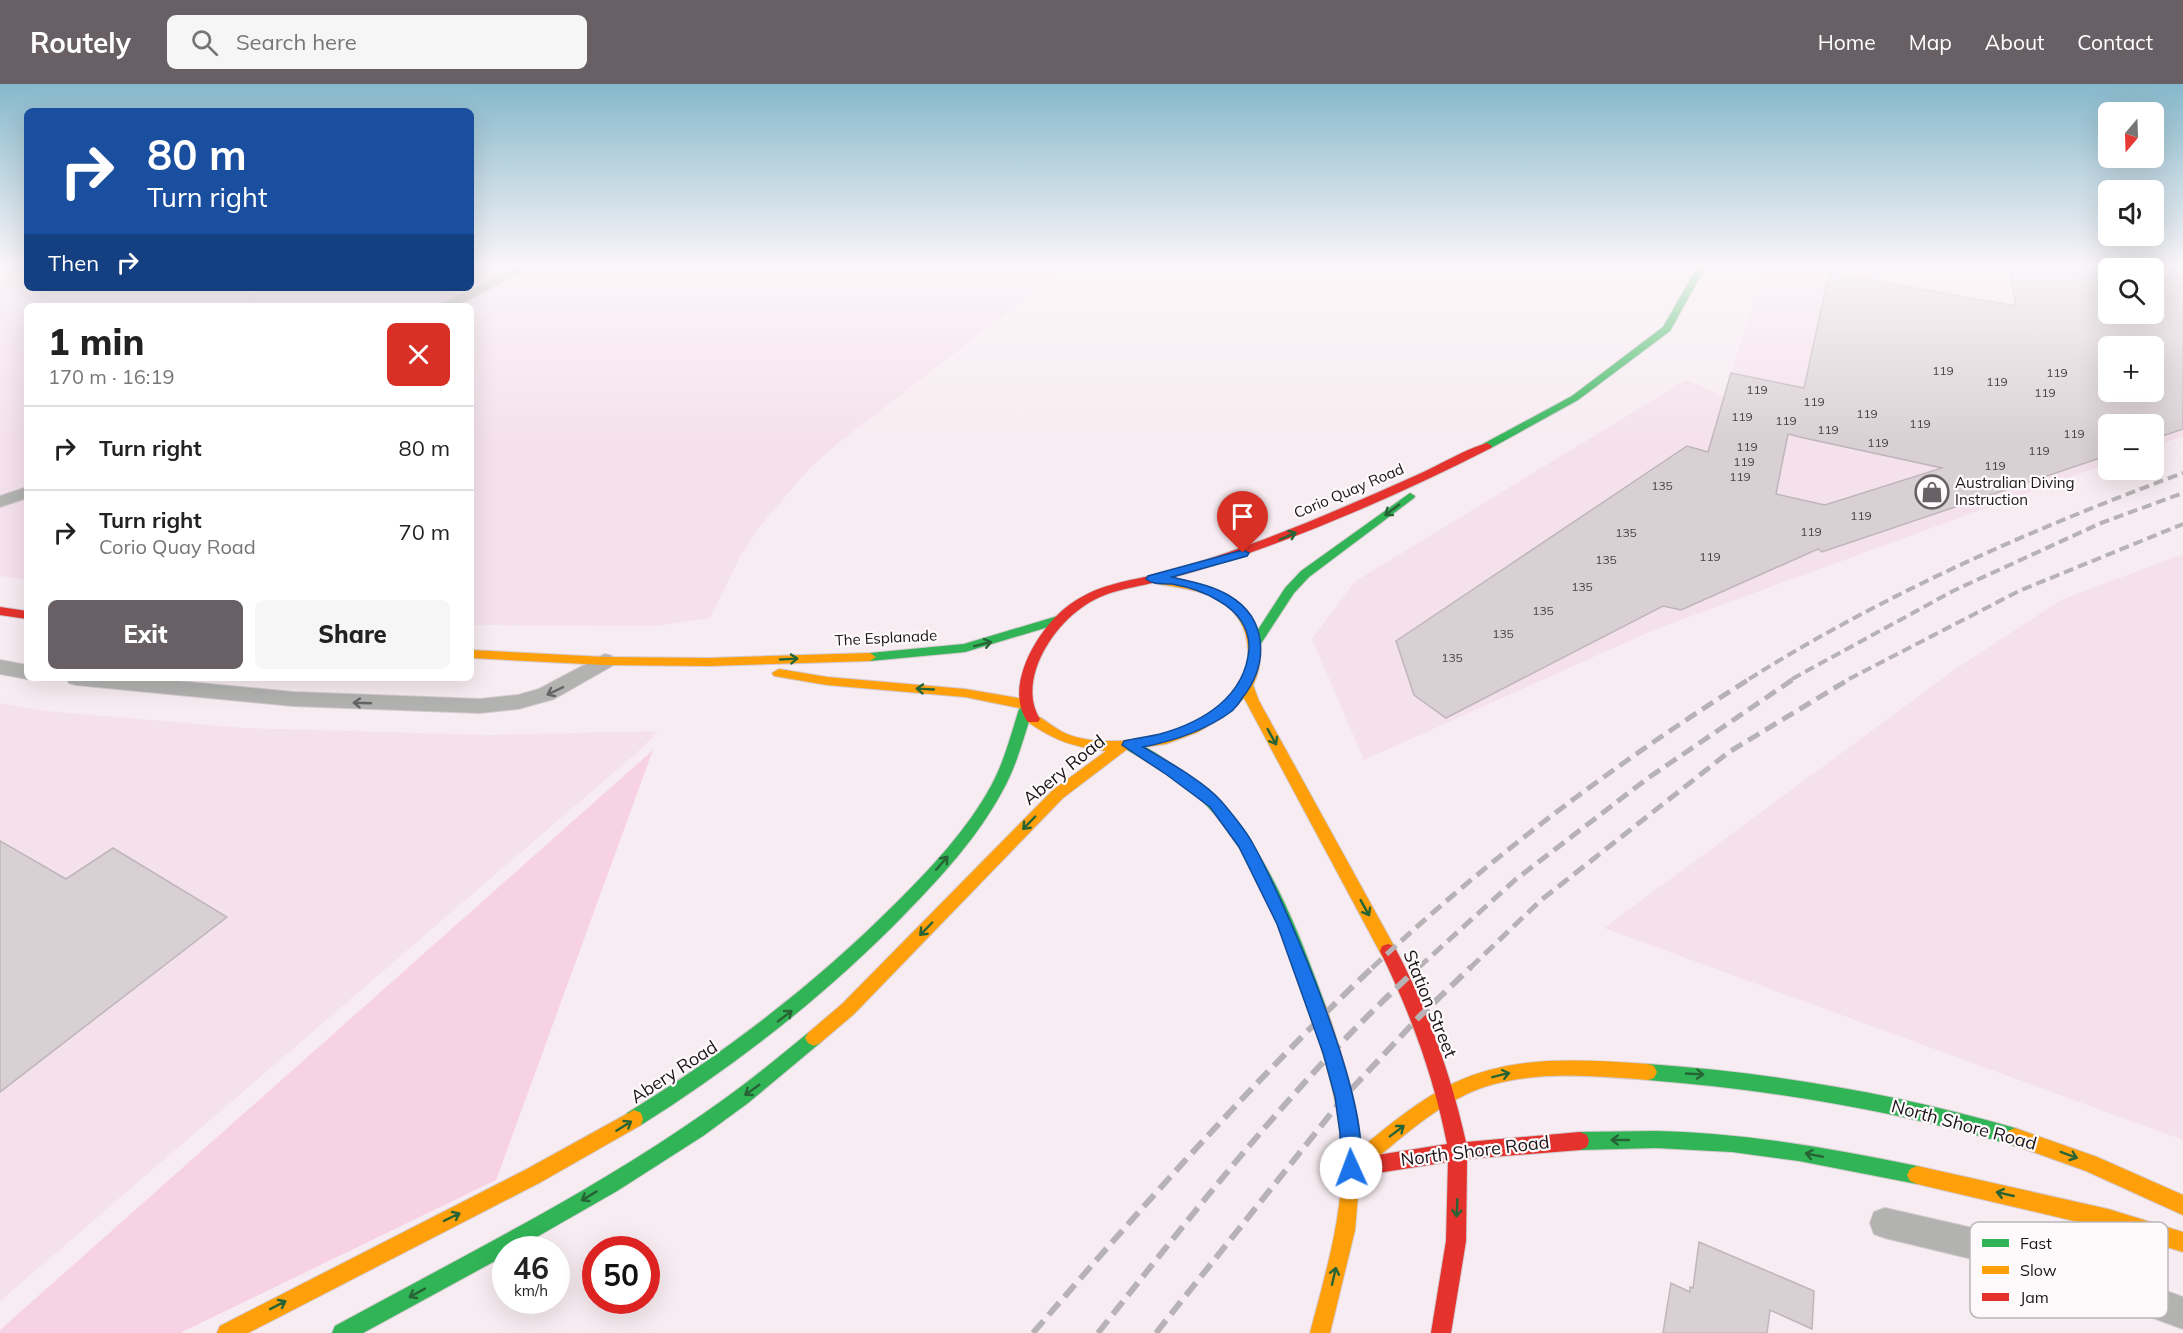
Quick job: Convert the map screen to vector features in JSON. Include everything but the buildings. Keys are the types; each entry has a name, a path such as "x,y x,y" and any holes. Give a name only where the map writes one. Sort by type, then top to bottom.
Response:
{"main road":[{"name":"Corio Quay Road","path":"1152,579 1208,565 1260,548 1455,463 1575,398 1669,326"},
{"name":"Corio Quay Road","path":"1256,642 1289,591 1305,574 1455,463"},
{"path":"1152,579 1194,585 1226,599 1248,620 1256,642 1254,661 1245,685 1228,707 1204,722 1170,736 1126,745 1090,746 1042,726 1025,707 1028,676 1035,652 1041,641 1060,619 1080,602 1105,588 1134,580 1152,579"},
{"path":"0,611 24,615"},
{"name":"The Esplanade","path":"474,654 605,661 709,662 937,652 990,642 1060,619"},
{"name":"The Esplanade","path":"709,662 827,681 964,693 1025,707"},
{"name":"Station Street","path":"1245,685 1404,981 1447,1097 1458,1150 1456,1241 1441,1333"},
{"name":"Abery Road","path":"226,1333 559,1163 613,1132 744,1048 849,961 895,914 962,839 995,791 1011,755 1025,707"},
{"path":"1126,745 1172,771 1215,804 1245,844 1285,924 1332,1053 1344,1097 1351,1168 1337,1268 1320,1333"},
{"name":"Abery Road","path":"342,1333 579,1202 696,1130 760,1084 848,1009 1058,794 1126,745"},
{"name":"North Shore Road","path":"1351,1168 1419,1115 1447,1097 1499,1075 1536,1069 1598,1068 1726,1076 1820,1088 1953,1118 2033,1142 2114,1173 2183,1205"},
{"name":"North Shore Road","path":"1351,1168 1458,1150 1519,1143 1620,1139 1705,1142 1780,1149 1965,1185 2118,1222"},
{"name":"North Shore Road","path":"2168,1237 2183,1242"}],"lane":[{"path":"0,501 24,493"},
{"path":"107,681 293,699 490,706 522,703 553,693 605,661"},
{"path":"0,668 24,672"},
{"path":"1885,1223 1970,1243"},
{"path":"2168,1307 2183,1313"}],"shaded area":[{"path":"0,326 24,326 24,580 0,576"},
{"path":"474,326 989,326 838,443 810,468 760,526 741,555 710,618 655,626 474,625"},
{"path":"1746,326 2145,326 2183,333 2183,436 2164,443 2164,414 2098,414 2098,467 1656,629 1364,760 1312,639 1354,582 1686,380 1724,396"},
{"path":"2183,554 2183,1140 1604,928 1954,670 2061,600"},
{"path":"0,703 47,711 244,728 490,735 658,731 641,749 0,1301"},
{"path":"653,750 496,1180 180,1333 0,1333 0,1330"}],"railway":[{"path":"1749,679 1853,618 1961,565 2015,540 2183,473"},
{"path":"1792,679 1953,591 2101,523 2183,493"},
{"path":"1849,679 2019,591 2183,524"},
{"path":"1372,968 1507,850 1554,814 1651,743 1751,678"},
{"path":"1418,968 1515,880 1648,778 1795,678"},
{"path":"1470,968 1540,901 1729,752 1851,678"},
{"path":"1033,1333 1241,1100 1373,967"},
{"path":"1098,1333 1212,1190 1291,1097 1332,1052 1419,967"},
{"path":"1156,1333 1344,1097 1419,1017 1471,967"}],"traffic: fast":[{"path":"1487,446 1575,398 1669,326"},
{"path":"1256,642 1289,591 1305,574 1410,496"},
{"path":"870,657 965,648 1061,619"},
{"path":"634,1119 708,1071 778,1019 845,962 920,888 967,834 996,790 1009,761 1026,709"},
{"path":"1129,745 1188,781 1205,795 1242,839 1258,865 1285,923 1317,1007"},
{"path":"342,1333 521,1235 653,1158 727,1108 814,1038"},
{"path":"1648,1072 1741,1080 1833,1093 1925,1112 2015,1137"},
{"path":"1580,1141 1656,1140 1732,1143 1799,1152 1917,1175"}],"traffic: slow":[{"path":"1033,719 1054,734 1080,743 1108,746 1137,745 1166,739 1193,729 1217,715 1237,698 1248,681 1254,662 1251,630 1243,616 1232,604 1203,589 1152,579"},
{"path":"474,654 605,661 709,662 870,657"},
{"path":"779,673 827,681 965,693 1024,704"},
{"path":"1246,685 1252,701 1388,951"},
{"path":"814,1038 848,1009 1058,794 1122,746"},
{"path":"1317,1007 1341,1086 1348,1126 1351,1167 1345,1230 1320,1333"},
{"path":"1351,1168 1421,1112 1480,1080 1538,1069 1575,1068 1648,1072"},
{"path":"227,1333 534,1176 634,1119"},
{"path":"2015,1137 2090,1163 2183,1205"},
{"path":"1917,1175 2118,1222"},
{"path":"2168,1237 2183,1242"}],"traffic: jam":[{"path":"1152,579 1206,564 1282,537 1407,484 1487,446"},
{"path":"1033,719 1026,705 1027,685 1034,659 1044,639 1057,623 1072,608 1109,588 1152,579"},
{"path":"0,611 24,615"},
{"path":"1388,951 1404,981 1447,1097 1458,1150 1456,1241 1441,1333"},
{"path":"1352,1168 1466,1151 1580,1141"}],"place":[{"name":"Australian Diving Instruction","path":"1932,492"}],"route":[{"path":"1243,553 1208,565 1152,579 1172,580 1206,589 1226,599 1242,613 1251,625 1256,642 1251,674 1245,685 1228,707 1194,727 1160,739 1129,745 1172,771 1215,804 1245,844 1285,924 1332,1053 1344,1097 1351,1168"}]}
